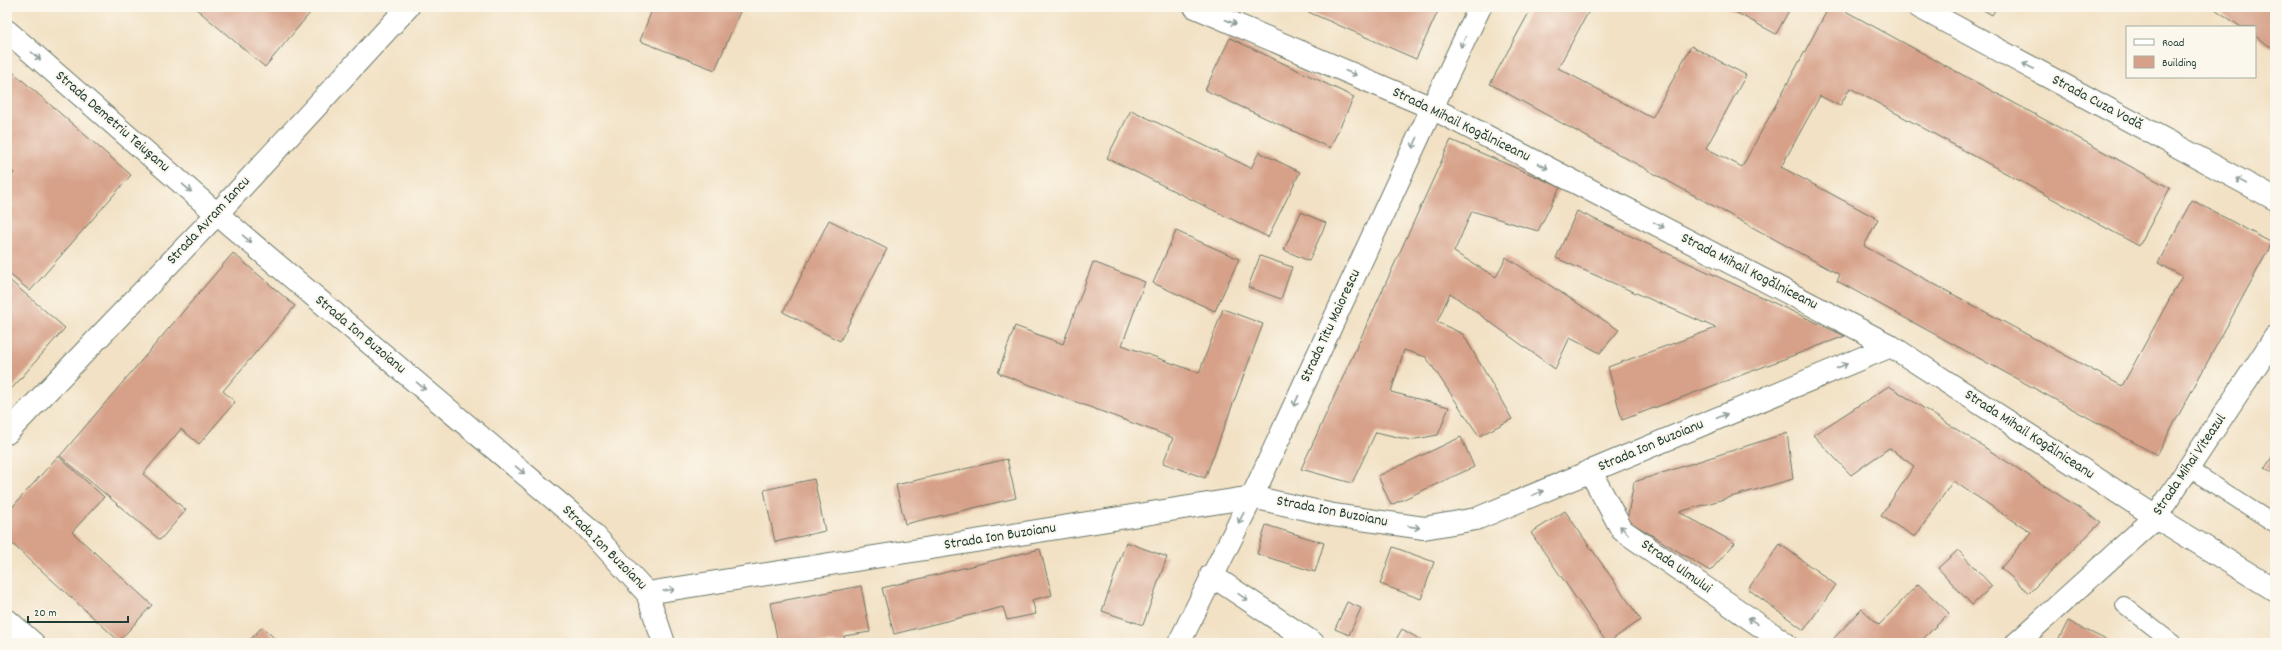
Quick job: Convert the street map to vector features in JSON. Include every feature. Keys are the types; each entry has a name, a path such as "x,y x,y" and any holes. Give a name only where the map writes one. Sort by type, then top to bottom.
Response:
{"street":[{"name":"Strada Avram Iancu","path":"7,433 217,214 408,7"},
{"name":"Strada Mihail Kogălniceanu","path":"1195,7 1432,108 1891,346 2156,517 2275,590"},
{"name":"Strada Titu Maiorescu","path":"1178,643 1252,496 1480,7"},
{"name":"Strada Cuza Vodă","path":"1919,7 2275,199"},
{"name":"Strada Demetriu Teiușanu","path":"7,31 217,214"},
{"name":"Strada Ion Buzoianu","path":"217,214 586,526 647,593 1252,496 1333,516 1424,528 1476,519 1891,346"},
{"name":"Strada Mihai Viteazul","path":"2017,643 2156,517 2275,337"},
{"name":"Strada Ulmului","path":"1590,472 1622,530 1785,643"},
{"path":"1211,576 1313,643"},
{"path":"647,593 664,643"},
{"path":"7,620 33,643"}],"lane":[{"path":"2188,468 2275,524"},
{"path":"2124,605 2173,643"}],"building":[{"path":"194,7 315,7 265,67"},
{"path":"653,7 742,7 715,70 640,41"},
{"path":"1297,7 1440,7 1416,59"},
{"path":"1532,7 1591,7 1558,68 1652,118 1691,46 1746,75 1706,148 1742,167 1829,7 1838,7 2170,188 2139,246 1850,88 1840,106 1820,96 1781,167 1878,219 1864,246 2122,386 2182,276 2158,263 2192,200 2272,243 2157,455 1837,281 1840,275 1490,84"},
{"path":"1726,7 1791,7 1776,34"},
{"path":"1978,7 1997,7 1992,15"},
{"path":"2212,7 2275,7 2275,50 2256,37 2256,26 2240,26"},
{"path":"1230,38 1354,97 1330,148 1205,90"},
{"path":"7,67 131,175 30,291 7,272 7,181 14,173 7,167"},
{"path":"1131,110 1251,168 1259,152 1300,172 1268,237 1107,158"},
{"path":"1451,140 1560,187 1538,231 1472,211 1454,252 1496,277 1506,257 1619,330 1600,353 1570,337 1555,369 1450,293 1437,322 1463,334 1512,419 1479,436 1426,357 1404,350 1391,392 1449,407 1438,435 1410,440 1376,432 1352,483 1301,469"},
{"path":"1577,211 1845,336 1622,420 1608,367 1716,328 1556,258"},
{"path":"1301,212 1326,223 1309,261 1284,250"},
{"path":"829,220 887,249 840,341 783,312"},
{"path":"1176,231 1239,259 1215,311 1153,283"},
{"path":"233,253 295,306 223,391 235,402 199,444 181,429 143,474 186,510 160,540 60,456"},
{"path":"1260,256 1292,267 1281,299 1248,287"},
{"path":"1093,262 1145,282 1122,345 1199,373 1223,309 1263,324 1205,478 1163,463 1173,438 998,373 1015,326 1063,344"},
{"path":"7,278 65,328 7,394 7,313 9,311 7,310"},
{"path":"1889,386 2101,522 2029,593 2001,568 2031,532 1953,481 1915,537 1881,516 1914,466 1889,448 1851,475 1813,435"},
{"path":"1787,433 1793,479 1679,512 1735,543 1710,571 1627,520 1634,482"},
{"path":"1461,437 1474,467 1391,505 1378,476"},
{"path":"2275,452 2275,474 2265,468"},
{"path":"58,456 104,497 72,532 152,605 119,641 7,539 7,513"},
{"path":"1007,459 1016,498 905,524 896,485"},
{"path":"814,479 825,531 775,542 764,490"},
{"path":"1565,511 1641,620 1607,643 1531,533"},
{"path":"1266,525 1324,543 1315,572 1257,554"},
{"path":"1126,542 1167,557 1143,625 1102,611"},
{"path":"1780,544 1836,585 1804,630 1748,589"},
{"path":"1393,547 1434,562 1421,599 1380,584"},
{"path":"1040,549 1052,595 1032,600 1036,614 1007,620 1003,607 894,634 882,588"},
{"path":"1958,550 1992,586 1972,605 1938,568"},
{"path":"1918,584 1949,613 1919,643 1837,643 1833,639 1862,609 1879,625"},
{"path":"861,586 870,632 844,636 845,643 778,643 770,603"},
{"path":"1347,602 1361,608 1349,635 1335,629"},
{"path":"2068,621 2112,643 2057,643"},
{"path":"262,627 280,643 247,643"},
{"path":"1402,629 1426,643 1394,643"}]}
